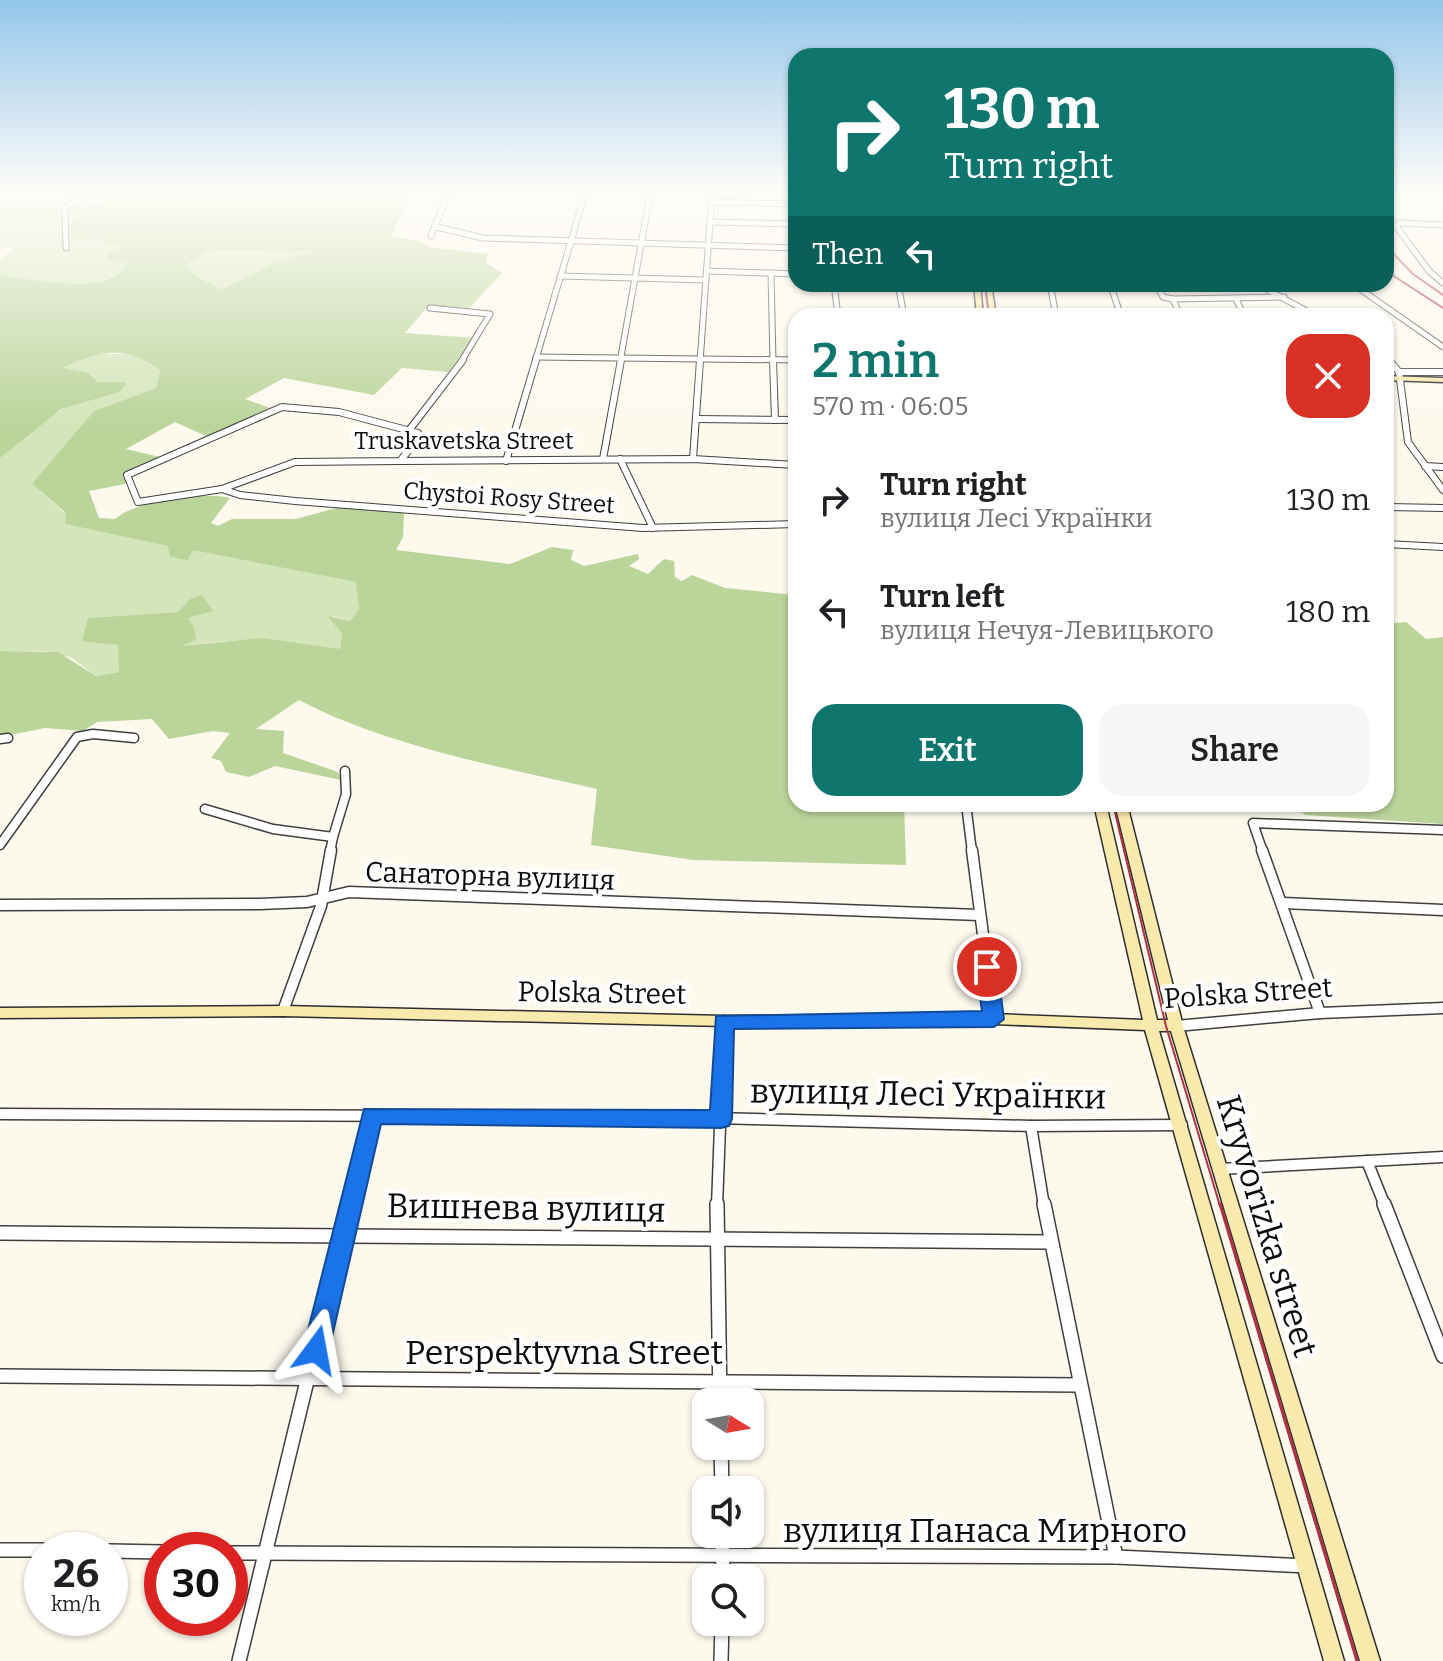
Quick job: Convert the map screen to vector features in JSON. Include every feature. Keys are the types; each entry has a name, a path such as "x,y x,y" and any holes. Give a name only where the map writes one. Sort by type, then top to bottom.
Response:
{"main road":[{"path":"1394,376 1443,380"},
{"name":"Kryvorizka street","path":"1102,812 1151,1026 1334,1661"},
{"name":"Kryvorizka street","path":"1123,812 1176,1026 1370,1661"},
{"name":"Polska Street","path":"0,1013 283,1011 724,1021 994,1019 1176,1026"}],"street":[{"path":"506,461 561,272"},
{"path":"603,459 636,272"},
{"path":"693,459 707,272"},
{"path":"723,272 788,274"},
{"path":"771,273 775,420"},
{"path":"560,276 706,280"},
{"path":"1160,292 1163,297 1173,299 1284,297"},
{"path":"1274,292 1303,308"},
{"path":"1281,292 1284,297"},
{"path":"1364,292 1387,308"},
{"path":"1173,299 1177,308"},
{"path":"1236,299 1240,308"},
{"path":"400,461 418,439 418,433 410,429 459,366 490,314 430,308"},
{"path":"1394,313 1443,347"},
{"path":"536,357 788,360"},
{"path":"1394,367 1400,375 1408,442 1443,490"},
{"path":"1400,375 1443,372"},
{"name":"Truskavetska Street","path":"410,429 339,412 282,407 127,475 138,502 222,489 305,461 693,459 788,465"},
{"path":"697,419 788,420"},
{"path":"620,459 653,528"},
{"path":"1425,466 1443,467"},
{"name":"Chystoi Rosy Street","path":"222,489 240,495 295,501 653,528 788,524"},
{"path":"1394,507 1443,508"},
{"path":"1394,544 1443,547"},
{"path":"0,845 77,737 93,734 134,738"},
{"path":"283,1011 321,906 320,897 333,837 346,794 345,771"},
{"path":"205,809 273,829 333,837"},
{"path":"967,812 994,1019"},
{"path":"1320,1013 1253,823 1443,830"},
{"name":"Санаторна вулиця","path":"0,905 260,904 307,902 349,892 979,915"},
{"path":"1283,903 1443,910"},
{"name":"Polska Street","path":"1176,1026 1320,1013 1443,1008"},
{"path":"719,1388 716,1239 724,1021"},
{"name":"вулиця Лесі Українки","path":"0,1114 372,1115 1031,1126 1182,1125"},
{"path":"239,1661 372,1115"},
{"path":"1031,1126 1050,1242 1116,1557"},
{"path":"1219,1169 1443,1157"},
{"path":"1367,1161 1443,1356"},
{"name":"Вишнева вулиця","path":"0,1233 1050,1242"},
{"name":"Perspektyvna Street","path":"0,1376 1079,1385"},
{"path":"723,1548 723,1564"},
{"path":"0,1550 24,1550"},
{"name":"вулиця Панаса Мирного","path":"248,1553 723,1558 1116,1557 1308,1566"},
{"path":"721,1661 722,1636"}],"green space":[{"path":"0,272 118,272 104,280 69,284 0,275"},
{"path":"192,272 258,272 222,289"},
{"path":"192,272 222,289 258,272 502,273 469,308 429,305 405,333 475,338 448,372 402,368 374,395 284,378 245,399 270,408 213,439 175,422 126,449 164,458 127,475 130,483 89,491 99,518 115,519 125,512 154,502 204,496 230,498 211,523 218,526 232,519 296,519 340,507 404,512 403,537 396,550 510,564 552,547 573,550 571,560 584,566 638,554 639,559 629,566 648,574 664,559 674,561 675,577 682,581 692,575 725,588 788,594 788,812 904,812 906,865 693,860 591,845 597,789 406,743 299,700 256,729 284,731 283,753 338,772 341,780 275,766 249,777 226,772 221,761 211,758 230,733 213,731 169,739 152,719 97,722 83,731 45,728 0,737 0,651 58,652 96,676 119,672 118,645 82,641 88,618 178,612 190,599 202,595 213,611 188,618 194,627 196,640 181,646 262,638 340,649 342,634 328,616 350,621 359,609 356,582 193,550 188,560 170,557 168,546 66,524 65,512 32,484 94,411 156,388 160,370 148,362 113,353 89,357 63,368 88,373 98,382 127,382 120,392 61,409 0,458 0,275 69,284 105,280 118,273"},
{"path":"91,354 140,354 160,370 156,388 94,411 33,485 65,513 67,524 357,582 359,610 350,621 332,616 342,634 340,650 257,640 173,648 187,618 190,599 178,612 88,618 119,645 119,672 96,676 72,658 47,651 0,651 0,458 36,425 64,408 120,392 126,382 98,382 62,368"},
{"path":"1406,622 1426,639 1443,637 1443,824 1305,815 1302,812 1394,812 1394,623"}],"tram line":[{"path":"986,292 988,308"},
{"path":"1115,812 1166,1026 1220,1206"},
{"path":"1220,1204 1357,1661"}],"railway":[{"path":"1411,272 1443,295"},
{"path":"1394,276 1443,308"}],"route":[{"path":"316,1350 372,1115 721,1119 724,1021 994,1019 987,967"}]}
